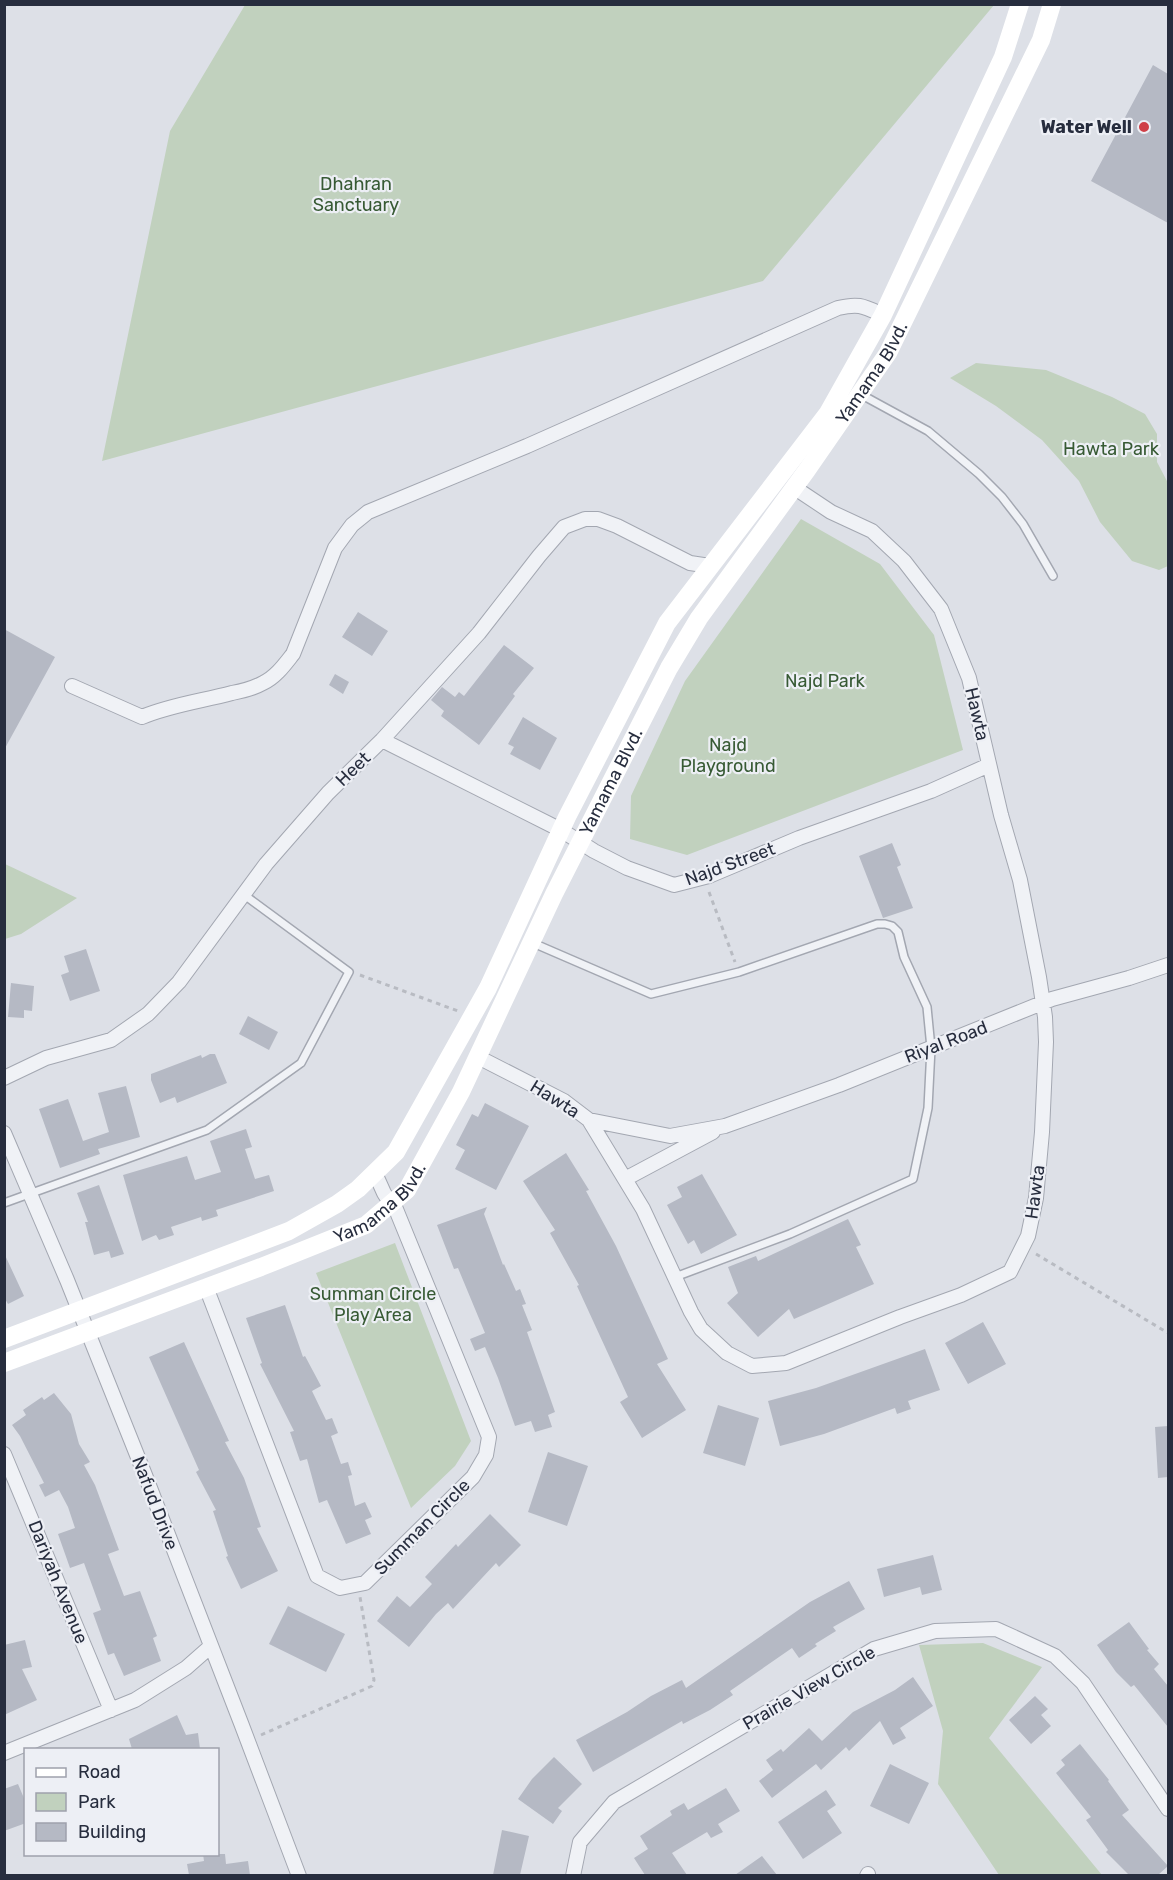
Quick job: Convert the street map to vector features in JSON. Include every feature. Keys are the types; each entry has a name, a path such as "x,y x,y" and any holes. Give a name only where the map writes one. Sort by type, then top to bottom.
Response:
{"main road":[{"name":"Yamama Blvd.","path":"4,1339 289,1231 337,1204 358,1189 396,1152 488,988 561,830 667,622 828,412 883,315 1003,57 1020,4"},
{"name":"Yamama Blvd.","path":"4,1363 366,1225 407,1190 461,1092 580,842 669,668 699,618 795,488 888,353 1041,40 1052,4"}],"street":[{"path":"72,686 142,717 158,710 197,703 265,683 293,654 335,548 352,525 368,512 538,441 838,308 853,304 883,315"},
{"name":"Hawta","path":"478,1057 564,1101 589,1120 644,1209 701,1329 728,1353 752,1366 786,1364 900,1317 961,1295 1010,1272 1028,1236 1036,1198 1046,1042 1043,1003 1020,880 1001,815 969,678 941,609 904,561 872,531 831,512 795,488"},
{"name":"Heet","path":"4,1078 46,1058 111,1040 148,1014 179,982 243,894 328,793 382,740 479,633 539,555 564,527 585,519 598,519 617,526 690,563 710,566"},
{"name":"Najd Street","path":"382,740 561,830 627,868 674,885 709,876 799,838 931,791 989,765"},
{"name":"Riyal Road","path":"625,1179 725,1126 838,1085 1043,1003 1168,965"},
{"name":"Riyal Road","path":"589,1120 670,1136 725,1126"},
{"name":"Nafud Drive","path":"4,1133 79,1310 299,1875"},
{"name":"Summan Circle","path":"206,1287 317,1576 340,1588 365,1583 472,1477 486,1455 489,1437 392,1203 384,1193 375,1173"},
{"name":"Dariyah Avenue","path":"4,1454 111,1710"},
{"name":"Prairie View Circle","path":"573,1875 580,1842 614,1802 874,1649 935,1631 996,1629 1055,1656 1083,1683 1168,1809"},
{"path":"4,1753 135,1700 186,1668 211,1646"}],"lane":[{"path":"860,394 928,431 979,474 1002,497 1023,524 1053,576"},
{"path":"4,1203 207,1130 301,1064 349,972 243,894"},
{"path":"531,942 651,994 739,972 877,924 892,926 898,932 904,957 927,1007 931,1048 928,1108 914,1179 790,1234 675,1276"}],"path":[{"path":"703,876 739,972"},
{"path":"349,972 472,1016"},
{"path":"1023,1246 1168,1333"},
{"path":"248,1740 372,1686 374,1680 358,1584"}],"green space":[{"name":"Dhahran Sanctuary","path":"245,5 994,5 763,281 102,461 170,131"},
{"name":"Hawta Park","path":"976,363 1046,370 1112,397 1145,414 1157,434 1157,462 1168,483 1168,566 1159,570 1132,561 1100,522 1079,481 1042,440 996,406 950,378"},
{"name":"Najd Park","path":"801,519 880,564 934,635 963,750 687,855 630,839 631,796 685,681"},
{"path":"5,864 77,898 21,934 5,939"},
{"name":"Summan Circle Play Area","path":"395,1243 471,1441 455,1466 411,1508 316,1273"},
{"path":"983,1643 1042,1667 989,1738 1102,1875 999,1875 938,1784 943,1731 919,1645"}],"building":[{"name":"Water Well","path":"1153,65 1168,74 1168,223 1091,181"},
{"path":"358,612 388,631 372,656 342,637"},
{"path":"4,629 55,657 4,750"},
{"path":"504,645 534,668 513,694 515,696 479,745 441,716 444,711 431,700 442,687 455,697 459,692 464,696"},
{"path":"335,674 349,682 343,694 329,685"},
{"path":"523,717 557,738 540,770 510,754 514,747 508,744"},
{"path":"892,843 901,865 897,867 913,908 883,918 859,856"},
{"path":"86,949 100,991 70,1001 61,975 69,972 64,956"},
{"path":"11,983 34,986 32,1011 24,1010 24,1018 8,1017"},
{"path":"248,1016 278,1032 269,1050 239,1034"},
{"path":"215,1054 227,1083 177,1103 175,1097 160,1103 151,1074 201,1055 202,1058"},
{"path":"126,1086 140,1137 98,1149 100,1154 60,1168 39,1109 68,1099 83,1141 109,1132 98,1093"},
{"path":"485,1103 529,1126 496,1190 455,1169 465,1150 456,1145 472,1114 478,1117"},
{"path":"246,1129 252,1147 245,1149 255,1179 269,1175 274,1191 216,1210 218,1216 202,1221 201,1217 171,1227 174,1235 159,1240 156,1235 142,1241 123,1175 187,1156 195,1180 221,1172 210,1141"},
{"path":"566,1153 589,1190 586,1191 616,1246 668,1359 657,1364 686,1410 642,1438 620,1402 628,1397 577,1286 579,1285 550,1233 555,1230 523,1181"},
{"path":"702,1174 737,1235 701,1254 694,1240 688,1244 667,1205 682,1197 677,1187"},
{"path":"99,1185 124,1254 111,1258 109,1251 94,1255 85,1222 88,1222 77,1193"},
{"path":"487,1207 484,1214 503,1265 516,1291 520,1289 526,1304 522,1305 532,1330 527,1332 555,1412 548,1415 552,1427 535,1432 531,1421 515,1426 485,1347 475,1351 470,1339 485,1333 458,1268 454,1269 437,1225"},
{"path":"848,1219 861,1245 856,1247 874,1284 794,1319 789,1309 758,1337 727,1303 738,1293 728,1267 756,1256 758,1261"},
{"path":"4,1253 24,1296 8,1304 4,1297"},
{"path":"285,1305 303,1357 305,1356 321,1386 312,1391 326,1420 332,1418 338,1433 331,1436 341,1464 348,1462 352,1475 348,1476 355,1506 365,1502 372,1517 365,1520 371,1534 346,1544 327,1500 319,1503 307,1459 300,1461 290,1432 294,1431 260,1364 262,1363 246,1318"},
{"path":"983,1322 1006,1364 968,1384 945,1343"},
{"path":"184,1342 229,1441 225,1442 244,1478 261,1527 257,1528 278,1571 241,1589 226,1557 228,1556 213,1511 216,1510 196,1472 199,1470 149,1357"},
{"path":"925,1349 940,1390 908,1401 911,1409 897,1414 895,1408 824,1434 780,1446 768,1401 816,1388"},
{"path":"54,1393 71,1414 79,1444 90,1462 84,1465 95,1485 119,1550 108,1554 124,1596 140,1591 157,1636 153,1638 161,1661 124,1676 114,1653 108,1655 93,1613 101,1610 84,1563 70,1568 58,1534 75,1528 68,1507 59,1490 45,1497 39,1485 44,1483 12,1425 26,1415 23,1410 42,1397 44,1400"},
{"path":"718,1405 759,1418 745,1466 703,1453"},
{"path":"1168,1426 1168,1477 1158,1478 1155,1427"},
{"path":"548,1452 588,1466 567,1526 528,1512"},
{"path":"490,1514 521,1545 499,1567 496,1563 453,1609 448,1603 409,1647 377,1621 397,1596 410,1607 432,1584 425,1577 456,1544 458,1547"},
{"path":"933,1555 942,1590 922,1595 920,1587 884,1597 877,1569"},
{"path":"849,1581 865,1609 833,1627 836,1631 815,1644 817,1646 799,1658 792,1648 730,1691 733,1695 710,1710 683,1724 682,1721 593,1772 576,1740 682,1680 686,1688 810,1602"},
{"path":"288,1606 345,1634 326,1672 269,1644"},
{"path":"1129,1622 1159,1664 1154,1669 1168,1686 1168,1727 1134,1685 1131,1687 1116,1672 1097,1645"},
{"path":"25,1640 32,1667 22,1669 37,1700 4,1715 4,1645"},
{"path":"913,1677 933,1706 900,1728 906,1738 893,1745 880,1721 849,1751 846,1747 821,1770 816,1764 772,1798 759,1781 773,1770 766,1760 781,1749 783,1752 809,1728 822,1741 853,1712 895,1690"},
{"path":"1035,1696 1048,1709 1041,1715 1051,1726 1031,1744 1009,1720"},
{"path":"177,1715 186,1735 198,1733 200,1748 132,1748 129,1739"},
{"path":"1080,1744 1109,1780 1129,1810 1122,1815 1168,1866 1158,1875 1129,1875 1106,1852 1108,1850 1086,1820 1091,1817 1056,1773 1065,1765 1061,1760"},
{"path":"554,1757 582,1784 558,1808 562,1811 553,1824 518,1799 532,1779"},
{"path":"890,1764 929,1783 909,1824 870,1806"},
{"path":"18,1784 24,1798 24,1824 4,1831 4,1789"},
{"path":"726,1788 740,1811 718,1824 723,1832 711,1838 707,1832 672,1853 687,1875 645,1875 634,1858 648,1849 640,1836 672,1815 670,1811 684,1803 688,1810"},
{"path":"826,1790 836,1805 827,1811 842,1833 803,1859 778,1822"},
{"path":"502,1830 529,1836 520,1875 493,1875"},
{"path":"225,1854 226,1864 248,1861 250,1875 189,1875 187,1864 204,1861 203,1856"},
{"path":"762,1856 777,1875 735,1875"}],"place":[{"name":"Water Well","path":"1144,127"}],"park label":[{"name":"Najd Playground","path":"728,756"}]}
